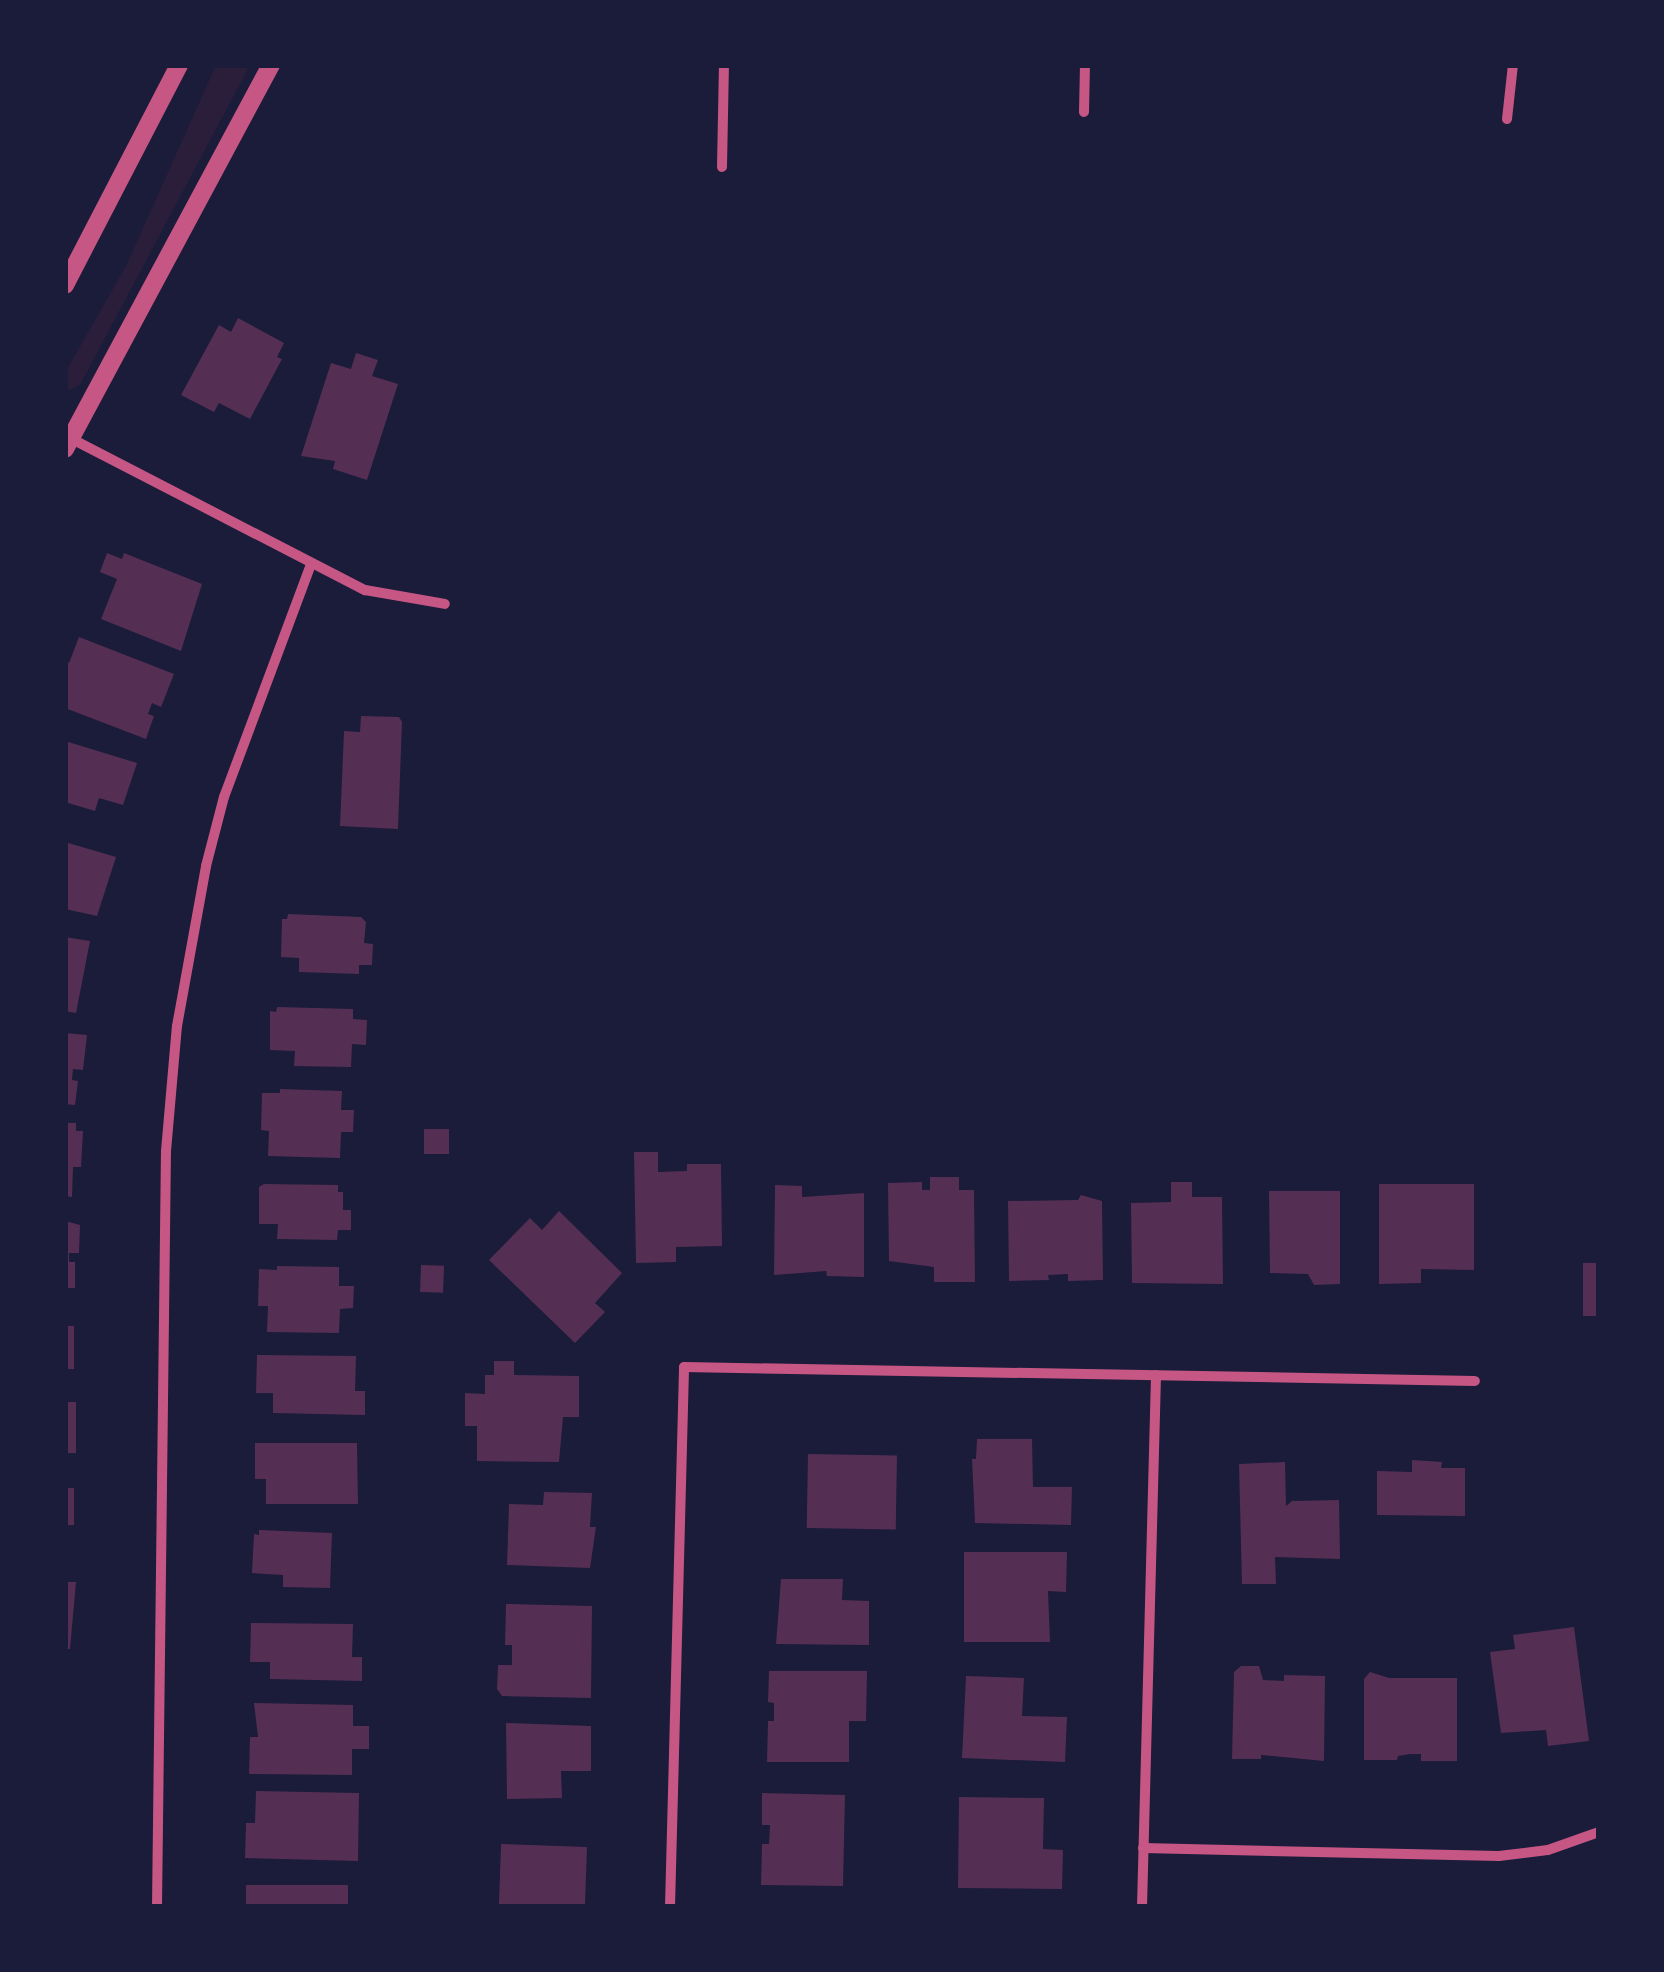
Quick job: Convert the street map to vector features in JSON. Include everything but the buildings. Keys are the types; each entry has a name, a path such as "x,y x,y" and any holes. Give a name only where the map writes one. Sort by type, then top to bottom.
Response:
{"street":[{"path":"65,286 179,65"},
{"path":"271,65 67,441 364,590 445,604"},
{"path":"722,167 724,65"},
{"path":"1084,112 1085,65"},
{"path":"1507,119 1512,65"},
{"path":"157,1907 166,1151 177,1026 206,866 224,798 311,564"},
{"path":"670,1907 684,1366 1475,1382"},
{"path":"1142,1907 1156,1375"},
{"path":"1142,1848 1499,1856 1548,1850 1599,1832"}],"shaded area":[{"path":"216,65 250,65 80,385 70,390 65,387 66,371 126,266"}]}
